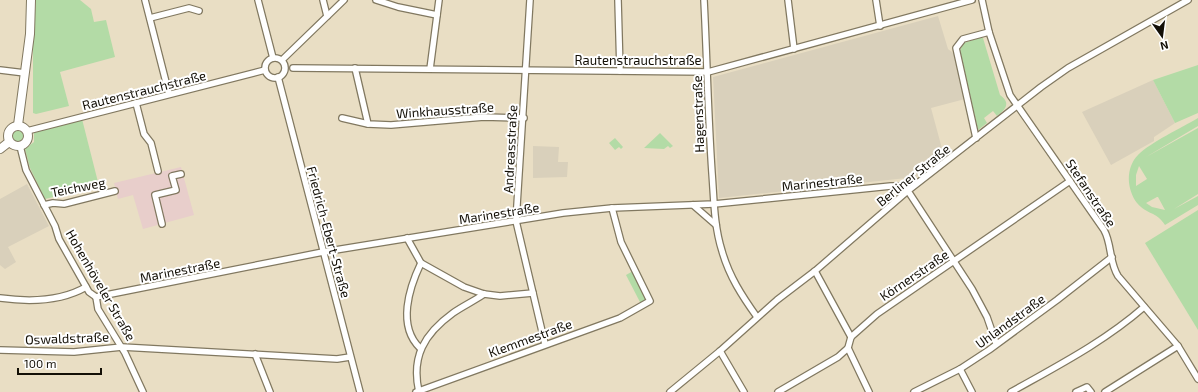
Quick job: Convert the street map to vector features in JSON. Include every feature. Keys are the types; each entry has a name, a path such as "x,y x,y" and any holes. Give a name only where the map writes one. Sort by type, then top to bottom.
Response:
{"street":[{"path":"18,125 30,34 31,0"},
{"path":"145,0 169,94"},
{"path":"258,0 273,58"},
{"path":"323,0 326,16"},
{"path":"282,60 344,0"},
{"path":"376,0 398,7 437,15"},
{"path":"430,69 439,0"},
{"name":"Andreasstraße","path":"530,0 525,70 524,118 516,221 545,344"},
{"path":"618,0 620,71"},
{"name":"Hagenstraße","path":"704,0 716,225 721,250 730,273 742,297 757,317"},
{"path":"788,0 794,49"},
{"path":"876,0 880,26"},
{"name":"Rautenstrauchstraße","path":"293,68 708,72 972,0"},
{"name":"Stefanstraße","path":"982,0 989,32 1007,89 1107,236 1118,276 1178,346 1198,379"},
{"name":"Berliner Straße","path":"670,392 720,351 777,300 815,271 908,191 1041,87 1068,68 1187,0"},
{"path":"150,18 189,8 198,11"},
{"path":"976,138 956,48 963,39 989,32"},
{"path":"273,58 282,60 285,65 285,71 278,77 270,76 265,70 266,64 273,58"},
{"path":"355,68 368,124"},
{"path":"0,70 25,73"},
{"name":"Rautenstrauchstraße","path":"27,131 265,70"},
{"name":"Friedrich-Ebert-Straße","path":"278,77 360,392"},
{"path":"136,103 144,134 151,143 158,171"},
{"name":"Winkhausstraße","path":"342,118 368,124 391,125 484,117 524,118"},
{"path":"18,125 27,131 27,141 20,146 14,146 9,142 8,132 12,127 18,125"},
{"path":"0,149 9,142"},
{"name":"Hohenhöveler Straße","path":"20,146 21,158 26,170 55,226 59,239 89,292 96,297 98,309 122,347 143,392"},
{"path":"162,224 155,195 176,190 172,176 181,174"},
{"name":"Körnerstraße","path":"851,337 877,314 1070,181"},
{"name":"Marinestraße","path":"96,297 323,252 563,213 612,208 714,204 891,186 901,186 908,191"},
{"name":"Teichweg","path":"44,205 53,203 64,204 116,191"},
{"path":"908,191 981,305 996,343"},
{"path":"693,205 716,225"},
{"name":"Klemmestraße","path":"418,392 545,344 620,318 650,301 621,242 612,208"},
{"path":"407,238 421,263 464,287 484,294 500,296 533,293"},
{"name":"Uhlandstraße","path":"914,392 926,390 989,350 996,343 1057,300 1112,257"},
{"path":"420,348 412,337 407,308 410,292 421,263"},
{"path":"778,392 838,357 848,348 851,337 815,271"},
{"path":"0,298 20,300 48,299 68,295 86,287"},
{"path":"418,392 416,370 420,348 439,325 451,314 484,294"},
{"path":"1011,392 1089,348 1120,328 1144,307"},
{"path":"1104,392 1178,346"},
{"name":"Oswaldstraße","path":"0,350 74,352 122,347 337,359 350,357"},
{"path":"848,348 869,392"},
{"path":"720,351 744,392"},
{"path":"255,354 270,392"},
{"path":"960,369 972,392"},
{"path":"1076,392 1086,387 1091,392"}],"shaded area":[{"path":"938,16 948,49 956,55 965,99 931,108 944,156 916,177 719,198 713,77"},
{"path":"1153,80 1175,123 1154,137 1154,141 1111,165 1082,112"},
{"path":"533,146 559,147 558,162 568,162 567,177 533,178"},
{"path":"181,167 194,215 143,229 133,195 118,199 114,183"},
{"path":"27,184 49,226 8,247 16,262 5,269 0,265 0,199"}],"green space":[{"path":"36,0 80,0 91,9 94,22 106,20 115,57 60,72 69,106 36,114 33,113 33,35"},
{"path":"983,38 1000,95 1005,101 1006,106 997,116 993,111 984,118 987,123 978,130 960,50 964,43"},
{"path":"1198,65 1198,113 1175,123 1153,80"},
{"path":"1198,118 1198,126 1146,157 1198,128 1198,194 1174,209 1198,196 1198,205 1165,225 1158,217 1144,210 1137,203 1129,186 1129,172 1134,160 1144,150 1158,140","holes":["1139,166 1147,179 1136,186 1136,175","1158,197 1165,210 1152,207 1146,203"]},
{"path":"82,119 99,186 45,199 30,168 25,149 34,142 34,132"},
{"path":"18,130 22,132 24,136 22,140 18,142 14,140 12,136 14,132"},
{"path":"660,133 673,146 670,148 668,146 664,149 644,148"},
{"path":"615,138 623,147 621,149 619,147 615,150 609,143"},
{"path":"1198,210 1198,330 1145,243"},
{"path":"633,271 647,301 641,304 626,275"}]}
